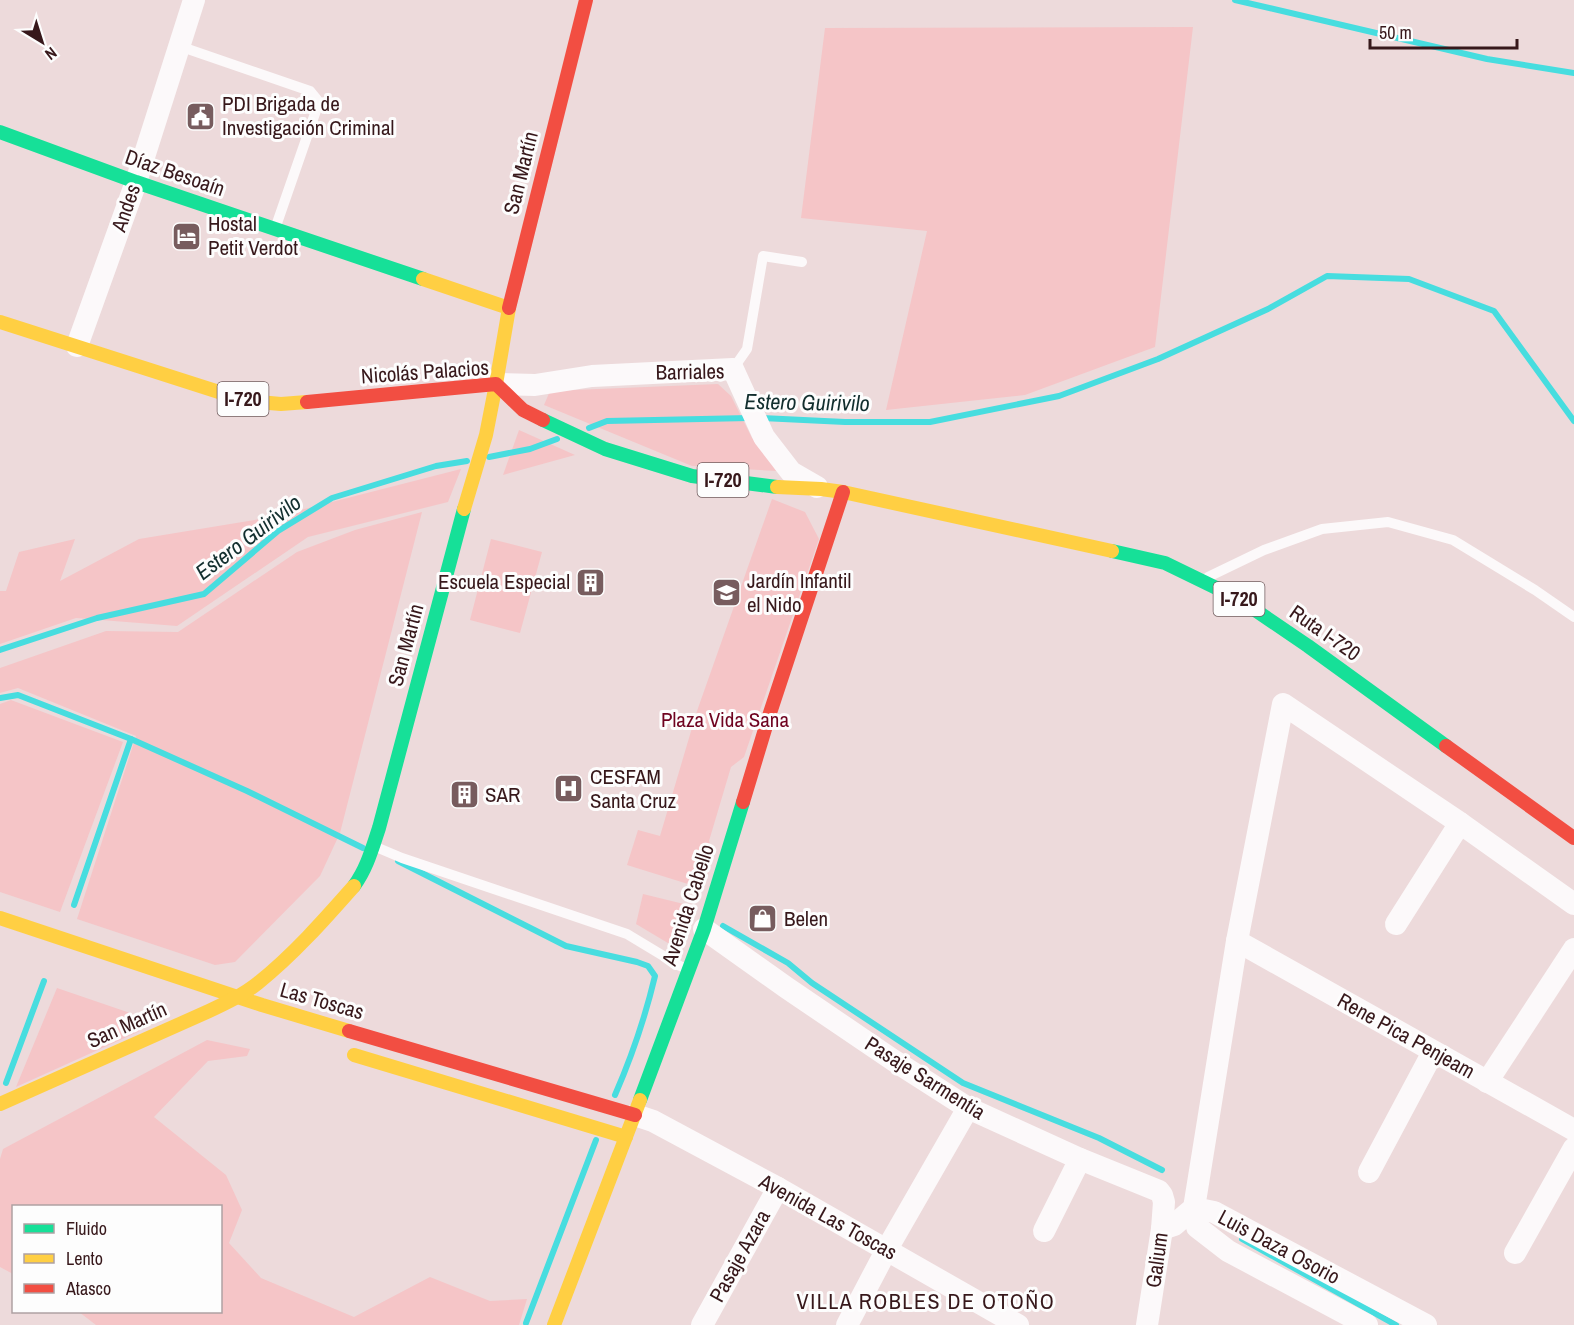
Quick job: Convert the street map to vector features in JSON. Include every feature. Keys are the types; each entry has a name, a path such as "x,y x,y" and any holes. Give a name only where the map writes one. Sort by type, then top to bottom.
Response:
{"street":[{"name":"Andes","path":"77,346 136,182 194,0"},
{"name":"San Martín","path":"0,1104 237,997 283,962 362,874 374,845 486,435 508,308 586,0"},
{"name":"Díaz Besoaín","path":"0,132 136,182 508,308"},
{"name":"Nicolás Palacios","path":"0,322 247,400 281,404 496,384 523,410 605,449 692,476 777,487 843,492"},
{"name":"Barriales","path":"496,384 535,385 591,376 733,369 764,437 791,472 820,489"},
{"name":"Ruta I-720","path":"843,492 1165,562 1239,599 1574,838"},
{"name":"Avenida Cabello","path":"554,1325 690,970 843,492"},
{"path":"1162,1229 1174,1225 1194,1208 1237,941 1283,704 1460,823 1574,904"},
{"path":"1396,924 1460,823"},
{"name":"Las Toscas","path":"0,918 237,997 635,1115"},
{"name":"Pasaje Sarmentia","path":"704,929 893,1060 968,1108 1080,1159 1159,1191 1162,1196"},
{"name":"Rene Pica Penjeam","path":"1237,941 1574,1131"},
{"path":"1487,1082 1574,949"},
{"path":"187,1004 232,1018"},
{"name":"Las Toscas","path":"344,1052 626,1137"},
{"path":"1369,1172 1434,1052"},
{"path":"848,1325 887,1249 968,1108"},
{"name":"Avenida Las Toscas","path":"635,1115 653,1121 778,1188 887,1249 1005,1322"},
{"path":"1515,1253 1574,1148"},
{"path":"1044,1231 1080,1159"},
{"name":"Pasaje Azara","path":"702,1325 778,1188"},
{"name":"Galium","path":"1147,1325 1162,1229 1164,1202 1162,1196"},
{"name":"Luis Daza Osorio","path":"1367,1325 1228,1251 1197,1227 1194,1208 1214,1212 1426,1325"}],"lane":[{"path":"179,46 310,92 319,102 275,229"},
{"path":"733,369 747,349 763,256 802,262"},
{"path":"1201,580 1264,550 1322,529 1388,522 1453,540 1535,590 1574,617"},
{"path":"374,845 402,858 627,934 690,970"}],"green space":[{"path":"1193,27 1155,347 1025,395 886,410 927,231 801,218 825,28"},
{"path":"718,384 731,396 752,438 770,454 776,471 692,466 544,405 550,391"},
{"path":"519,430 575,455 503,475"},
{"path":"461,469 448,502 308,537 177,626 76,618 0,644 0,591 6,591 19,552 75,539 60,581 139,539 273,517"},
{"name":"Plaza Vida Sana","path":"772,499 805,512 819,539 744,757 731,767 709,841 714,853 704,889 627,865 638,830 660,836 697,711"},
{"path":"422,512 340,833 320,876 235,962 215,965 77,919 136,736 18,688 0,693 0,668 106,631 178,632 297,552 355,530"},
{"path":"491,539 542,552 520,633 470,620"},
{"path":"11,700 123,742 60,912 0,892 0,704"},
{"path":"643,894 688,905 678,949 636,924"},
{"path":"57,988 136,1015 140,1031 16,1087"},
{"path":"207,1040 250,1049 247,1056 208,1061 154,1117 226,1175 242,1210 229,1243 261,1278 354,1317 430,1277 490,1301 527,1299 519,1325 96,1325 80,1313 222,1313 222,1205 12,1205 12,1273 0,1267 0,1159 3,1149"}],"waterway":[{"path":"1235,0 1487,59 1574,73"},
{"name":"Estero Guirivilo","path":"762,418 845,422 930,422 1059,396 1158,359 1268,309 1327,276 1409,279 1494,311 1574,421"},
{"name":"Estero Guirivilo","path":"589,428 607,421 749,418"},
{"name":"Estero Guirivilo","path":"489,457 530,449 557,439"},
{"name":"Estero Guirivilo","path":"0,650 97,618 204,594 278,531 332,498 436,466 467,461"},
{"path":"0,698 18,695 131,739 247,791 363,848"},
{"path":"74,905 131,739"},
{"path":"398,861 566,946 648,966 655,976 651,992 638,1037 615,1095"},
{"path":"723,926 788,963 812,983 963,1083 1099,1138 1162,1170"},
{"path":"6,1083 44,981"},
{"path":"526,1323 596,1140"},
{"path":"1242,1239 1396,1325"}],"traffic: fast":[{"path":"0,132 136,182 423,279"},
{"path":"543,420 605,449 692,476 777,487"},
{"path":"354,886 366,865 379,828 464,509"},
{"path":"1112,551 1165,563 1239,599 1446,746"},
{"path":"640,1100 704,929 743,802"}],"traffic: slow":[{"path":"423,279 509,308 496,384"},
{"path":"0,322 247,401 281,404 307,402"},
{"path":"464,509 486,435 496,384"},
{"path":"777,487 843,492 1112,551"},
{"path":"0,1104 240,995 284,961 354,886"},
{"path":"0,918 262,1005 349,1031"},
{"path":"354,1055 626,1137"},
{"path":"554,1325 640,1100"}],"traffic: jam":[{"path":"509,308 586,0"},
{"path":"307,402 496,384 523,410 543,420"},
{"path":"743,802 843,492"},
{"path":"1446,746 1574,838"},
{"path":"349,1031 635,1115"}],"place":[{"name":"PDI Brigada de Investigación Criminal","path":"201,116"},
{"name":"Hostal Petit Verdot","path":"187,236"},
{"name":"Escuela Especial","path":"591,582"},
{"name":"Jardín Infantil el Nido","path":"726,593"},
{"name":"CESFAM Santa Cruz","path":"569,789"},
{"name":"SAR","path":"464,795"},
{"name":"Belen","path":"763,919"}],"district":[{"name":"VILLA ROBLES DE OTOÑO","path":"926,1301"}]}
